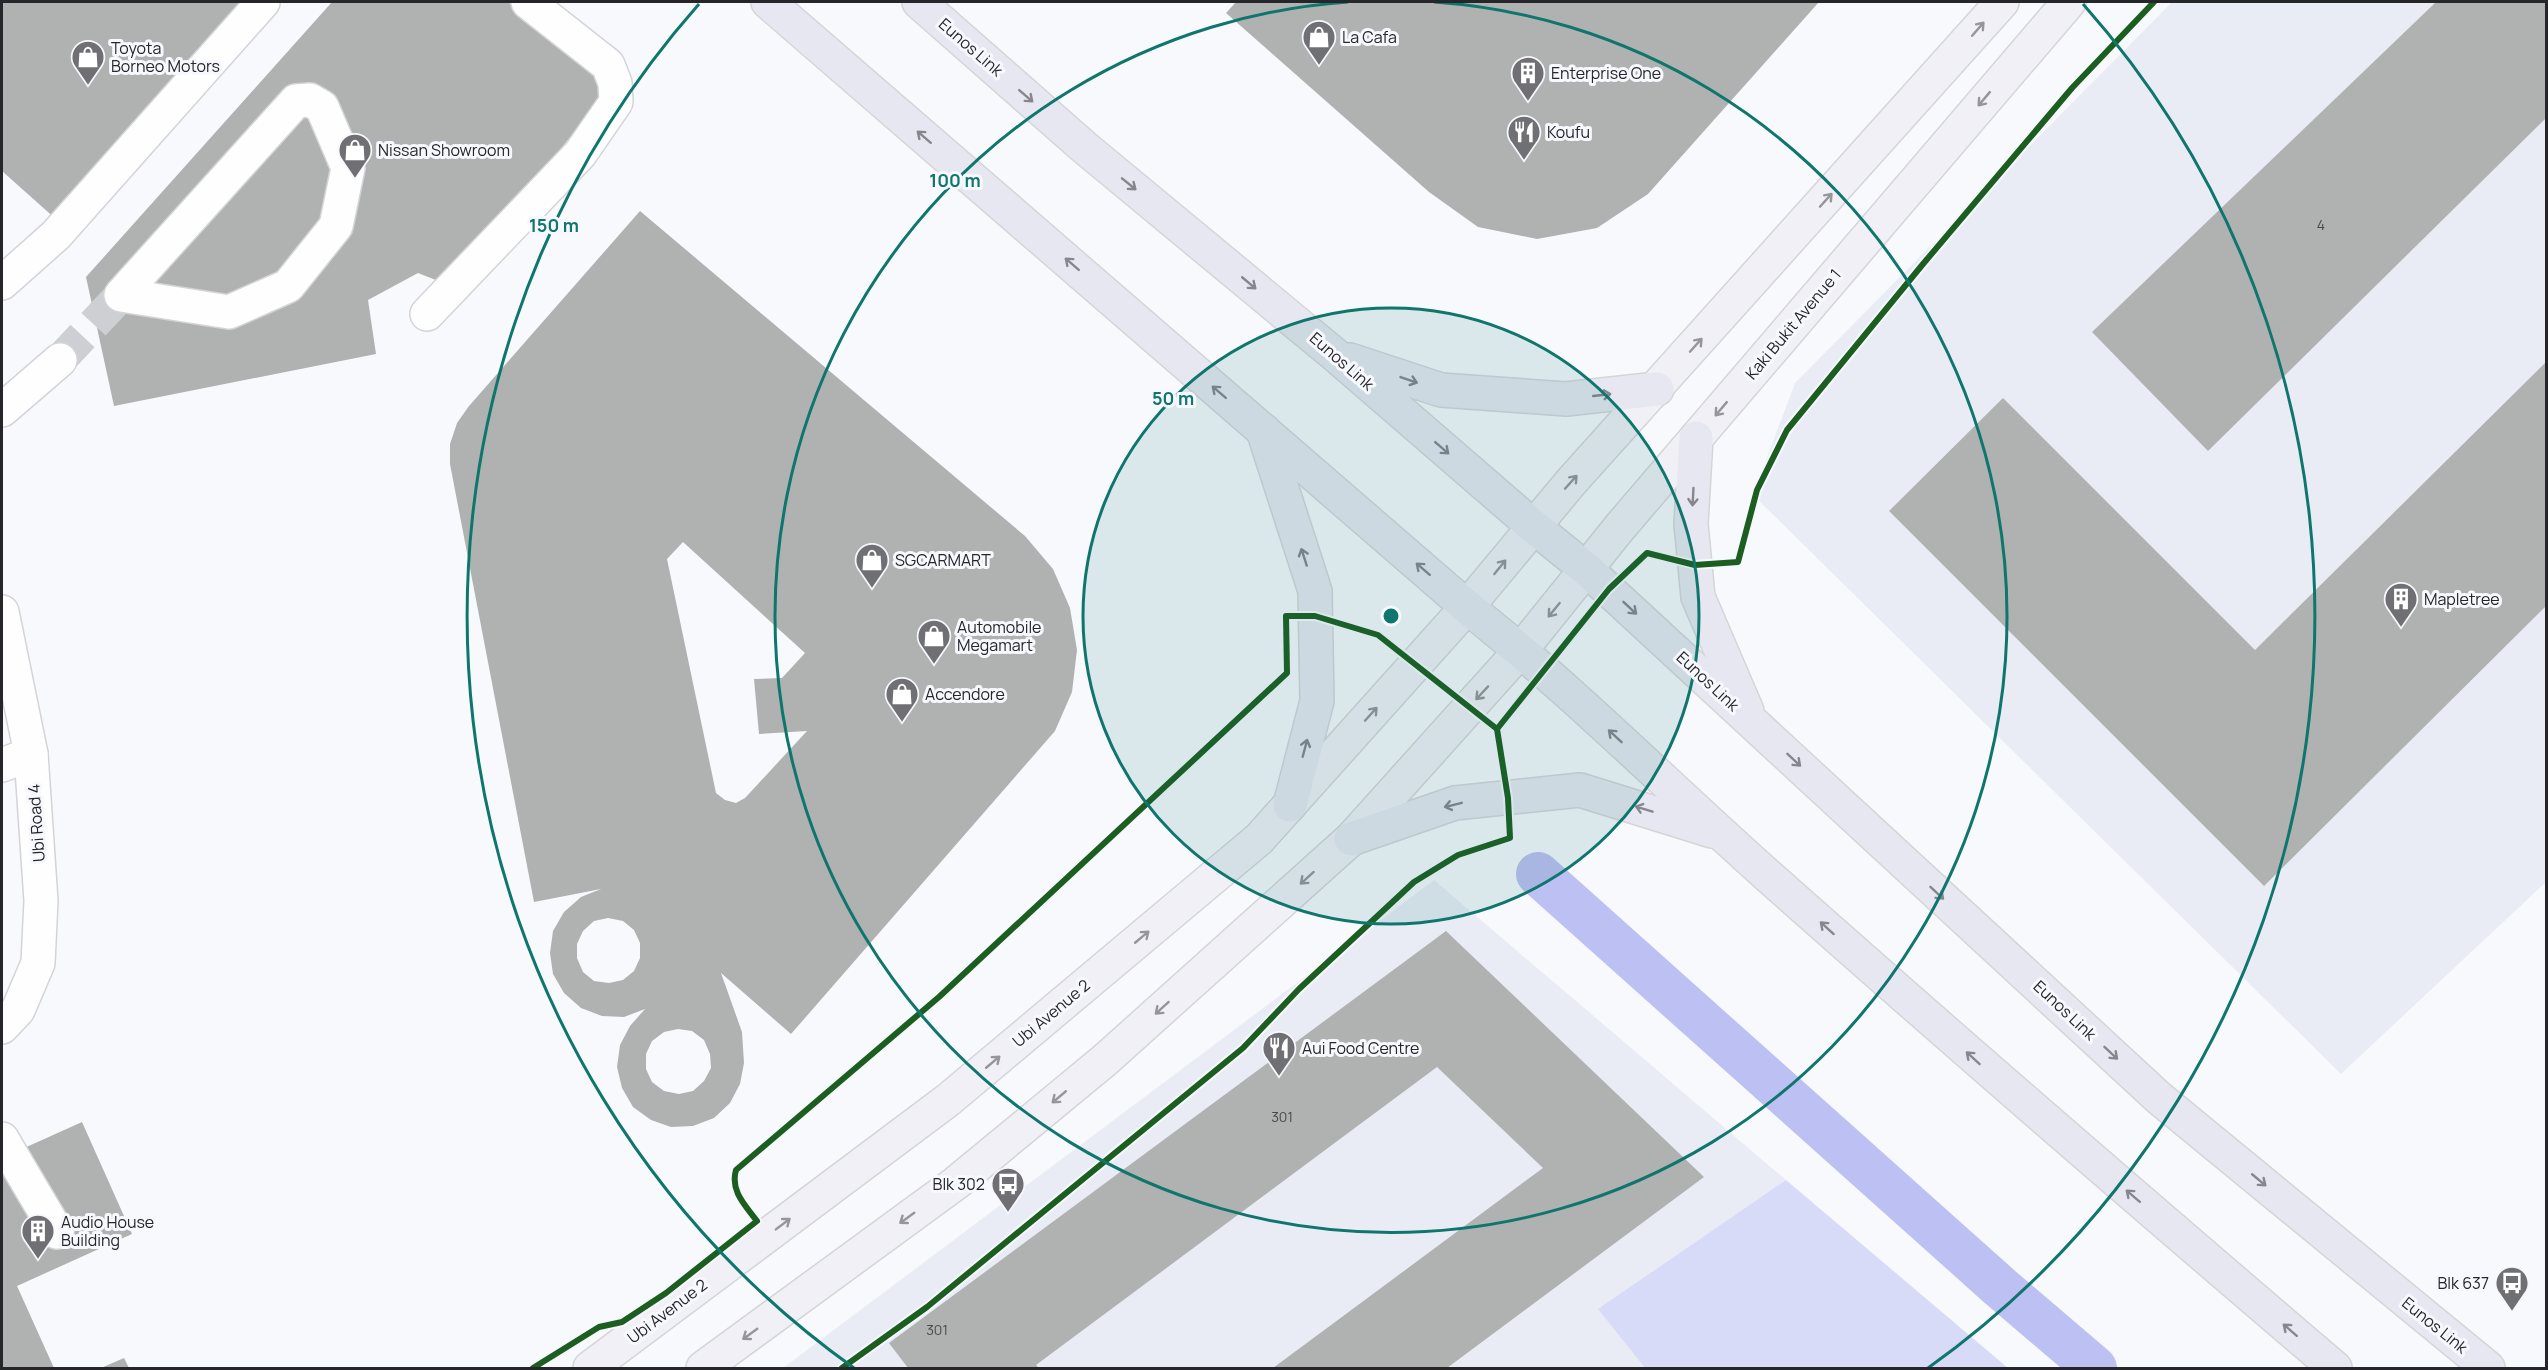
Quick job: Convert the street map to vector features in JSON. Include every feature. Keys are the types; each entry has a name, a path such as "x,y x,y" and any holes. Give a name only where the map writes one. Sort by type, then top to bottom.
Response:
{"highway":[{"path":"768,2 1467,607 1521,650 1720,833 2016,1096 2335,1368"},
{"name":"Eunos Link","path":"919,2 1084,147 1334,354 1586,569 2159,1098 2488,1368"},
{"path":"1334,354 1441,390 1566,399 1657,388"},
{"path":"1263,430 1315,591 1317,701 1290,805"},
{"path":"1696,438 1691,524 1698,597 1751,721"},
{"path":"1350,838 1455,803 1580,790 1720,833"}],"main road":[{"path":"1467,607 1533,526 2002,2"},
{"name":"Kaki Bukit Avenue 1","path":"1521,650 1696,438 2069,2"},
{"name":"Ubi Avenue 2","path":"590,1368 948,1100 1259,838 1467,607"},
{"path":"703,1368 956,1183 1105,1060 1350,838 1521,650"}],"street":[{"path":"2,283 56,235 263,2"},
{"path":"428,314 580,154 616,102 615,83 608,65 528,2"},
{"path":"310,100 322,107 348,168 336,226 288,286 229,312 121,295 296,101 310,100"},
{"path":"2,410 60,360"},
{"name":"Ubi Road 4","path":"2,612 16,759 41,901 38,963 18,1010 2,1027"},
{"path":"2,1139 57,1232"}],"shaded area":[{"path":"2172,2 2546,2 2546,882 2341,1074 1753,495 1795,383"},
{"path":"1434,880 1786,1180 1599,1309 1645,1368 783,1368"},
{"path":"1786,1180 2008,1368 1645,1368 1598,1309"}],"building":[{"name":"Toyota Borneo Motors","path":"2,2 247,2 58,221 2,171"},
{"name":"Nissan Showroom","path":"332,2 508,2 611,86 451,286 418,273 368,300 376,354 114,406 86,277"},
{"name":"Enterprise One","path":"1236,2 1819,2 1648,194 1597,228 1537,239 1478,227 1429,192 1226,13"},
{"path":"2436,2 2546,2 2546,118 2208,451 2092,332"},
{"name":"Automobile Megamart","path":"640,211 1025,536 1053,569 1070,608 1077,650 1072,692 1055,731 791,1034 721,973 742,1032 744,1063 740,1084 730,1103 714,1118 693,1126 671,1127 651,1120 633,1107 622,1088 617,1067 620,1045 630,1026 645,1009 624,1017 602,1016 581,1008 564,993 553,974 550,953 553,931 564,912 581,897 601,889 534,902 450,464 450,444 457,423 469,406","holes":["683,542 805,653 782,678 754,679 759,734 807,731 745,798 736,803 725,800 716,793 667,559","608,918 623,921 634,930 640,943 640,958 634,971 623,980 609,983 594,981 583,972 577,958 577,944 583,931 594,921","678,1029 692,1031 704,1040 710,1054 711,1068 704,1081 693,1091 679,1094 664,1091 652,1082 646,1069 646,1054 652,1041 664,1032"]},
{"name":"Mapletree","path":"2546,362 2546,606 2264,886 1889,511 2003,398 2255,650"},
{"path":"1446,931 1704,1177 1447,1368 1273,1368 1543,1168 1437,1067 1036,1365 1039,1368 908,1368 889,1343"},
{"name":"Audio House Building","path":"82,1122 132,1234 17,1286 54,1368 2,1368 2,1158"},
{"path":"124,1358 129,1368 101,1368"}],"waterway":[{"path":"1538,874 2000,1287 2095,1368"}],"tunnel":[{"path":"60,360 121,295"}],"cycle path":[{"path":"1497,729 1609,589 1647,553 1695,565 1738,562 1757,490 1787,430 2072,88 2154,2"},
{"path":"533,1368 599,1327 622,1322 666,1293 757,1221 737,1191 736,1170 939,997 1287,673 1286,616 1315,616 1378,635 1497,729 1508,798 1510,838 1458,855 1414,882 1299,989 1243,1048 927,1307 842,1368"}],"place":[{"name":"La Cafa","path":"1319,66"},
{"name":"Toyota Borneo Motors","path":"88,86"},
{"name":"Enterprise One","path":"1528,102"},
{"name":"Koufu","path":"1524,161"},
{"name":"Nissan Showroom","path":"355,179"},
{"name":"SGCARMART","path":"872,589"},
{"name":"Mapletree","path":"2401,628"},
{"name":"Automobile Megamart","path":"934,665"},
{"name":"Accendore","path":"902,723"},
{"name":"Aui Food Centre","path":"1279,1077"},
{"name":"Blk 302","path":"1008,1213"},
{"name":"Audio House Building","path":"38,1260"},
{"name":"Blk 637","path":"2512,1312"}]}
